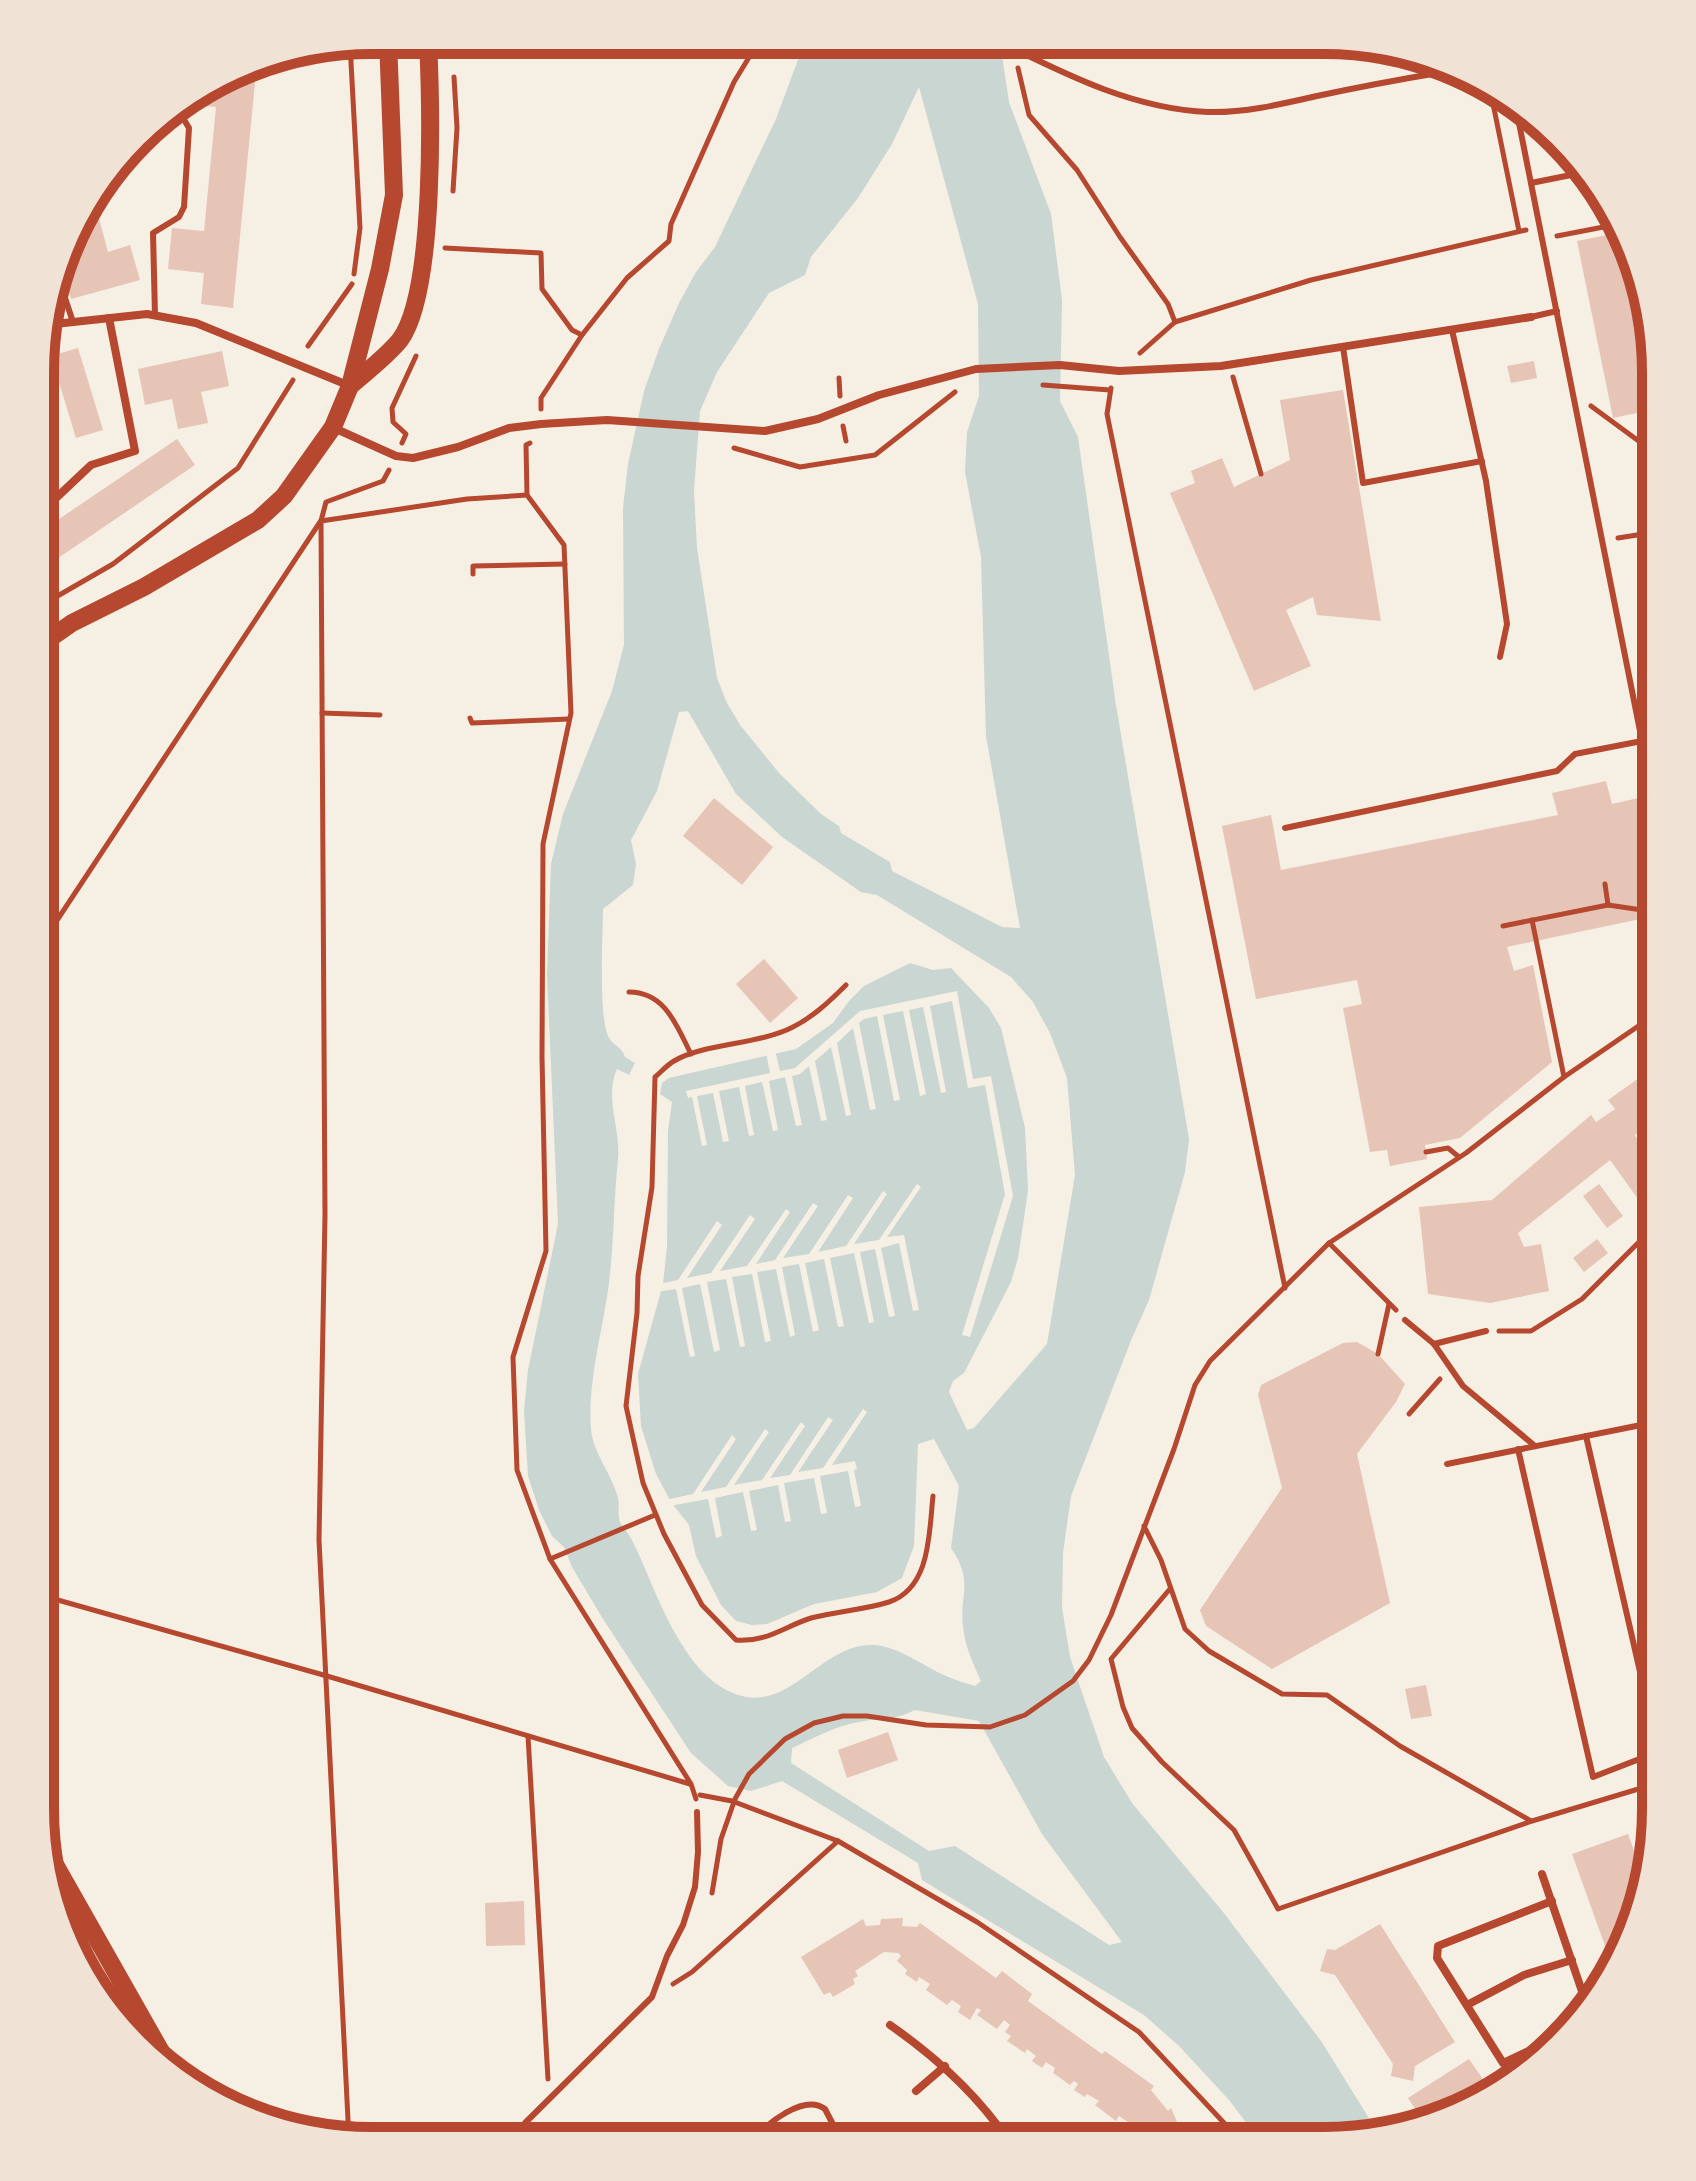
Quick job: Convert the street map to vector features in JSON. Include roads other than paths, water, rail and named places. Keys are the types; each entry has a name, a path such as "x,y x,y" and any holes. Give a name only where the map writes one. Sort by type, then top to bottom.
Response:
{"main road":[{"path":"54,636 258,520 284,496 333,427 350,386 380,269 394,195 389,54"},
{"path":"350,386 401,338 416,300 424,248 432,113 429,54"},
{"path":"61,1875 155,2042"}],"street":[{"path":"58,325 155,315 196,323 350,386"},
{"path":"333,427 396,456 413,458 458,447 509,428 607,420 765,431 818,419 879,395 976,369 1060,365 1119,371 1221,366 1531,317"},
{"path":"54,499 91,465 135,451 109,318"},
{"path":"1542,1874 1583,1993"},
{"path":"1533,2049 1503,2063 1437,1958 1438,1946 1552,1901"},
{"path":"1467,2005 1524,1975 1572,1960"},
{"path":"890,2025 945,2066 998,2127"},
{"path":"916,2091 945,2066"}],"lane":[{"path":"1024,54 1070,77 1111,92 1165,107 1209,112 1264,108 1434,74"},
{"path":"155,315 153,233 179,217 184,207 189,128 182,117"},
{"path":"1285,828 1557,771 1575,754 1642,741 1518,120"},
{"path":"1531,183 1573,175"},
{"path":"64,294 73,322"},
{"path":"1531,317 1557,311"},
{"path":"1452,330 1482,461 1507,624 1500,657"},
{"path":"1343,347 1363,483 1482,461"},
{"path":"1405,1320 1434,1344 1463,1386 1535,1446"},
{"path":"1434,1344 1486,1331"},
{"path":"1447,1464 1642,1424"},
{"path":"1586,1436 1642,1680"},
{"path":"1518,1449 1593,1777 1642,1758"},
{"path":"524,2127 652,1997 667,1956 683,1925 695,1887 697,1812"},
{"path":"768,2127 803,2105 813,2103 825,2109 834,2127"}]}
